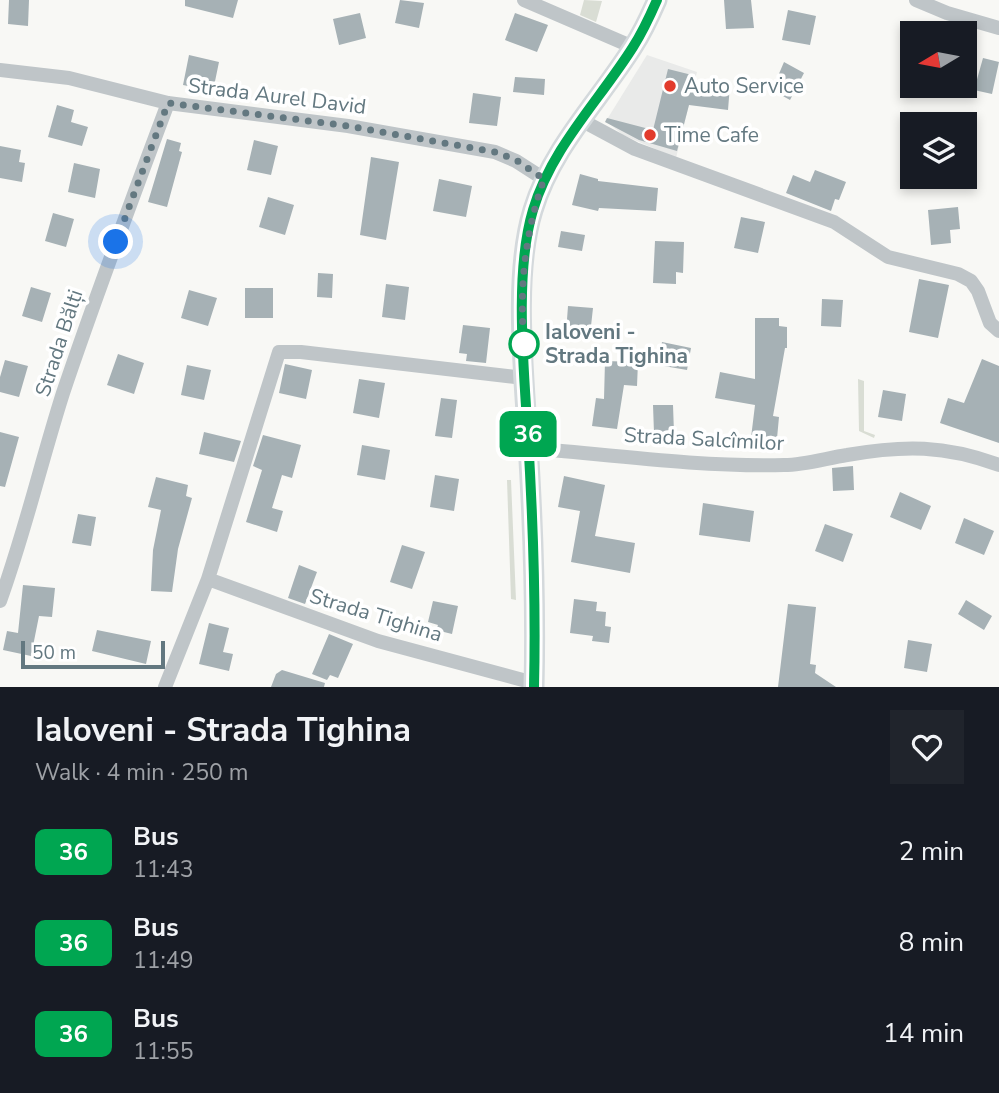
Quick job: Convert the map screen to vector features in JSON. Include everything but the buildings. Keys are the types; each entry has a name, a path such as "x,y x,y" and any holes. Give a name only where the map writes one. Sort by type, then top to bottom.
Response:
{"main road":[{"path":"534,685 535,603 524,377 523,274 527,236 544,179 580,120 633,47 657,0"}],"street":[{"path":"524,0 633,47"},
{"path":"916,0 947,13 999,28"},
{"name":"Strada Aurel David","path":"0,70 69,78 168,103 348,126 495,152 516,160 544,179"},
{"name":"Strada Bălți","path":"0,601 19,550 62,396 107,265 168,103"},
{"path":"580,120 635,149 834,222 888,257 958,274 971,281 978,291 990,323 999,331"},
{"path":"165,687 208,579 279,352 301,352 524,377"},
{"name":"Strada Salcîmilor","path":"529,448 788,466 879,449 914,447 946,449 999,464"},
{"name":"Strada Tighina","path":"208,579 378,641 534,685"}],"shaded area":[{"path":"584,0 602,1 596,22 580,15"},
{"path":"647,55 697,72 676,158 623,135 606,121"},
{"path":"858,379 864,381 864,431 875,435 874,438 859,431"},
{"path":"507,480 511,480 516,600 511,599"}],"bus line":[{"name":"36","path":"534,687 535,603 524,357 523,274 527,236 544,179 562,147 633,47 657,0"}],"place":[{"name":"Auto Service","path":"670,86"},
{"name":"Time Cafe","path":"650,135"},
{"name":"Ialoveni - Strada Tighina","path":"524,344"}],"route":[{"path":"116,242 168,103 348,126 495,152 516,160 544,179 527,236 523,274 524,344"}]}
